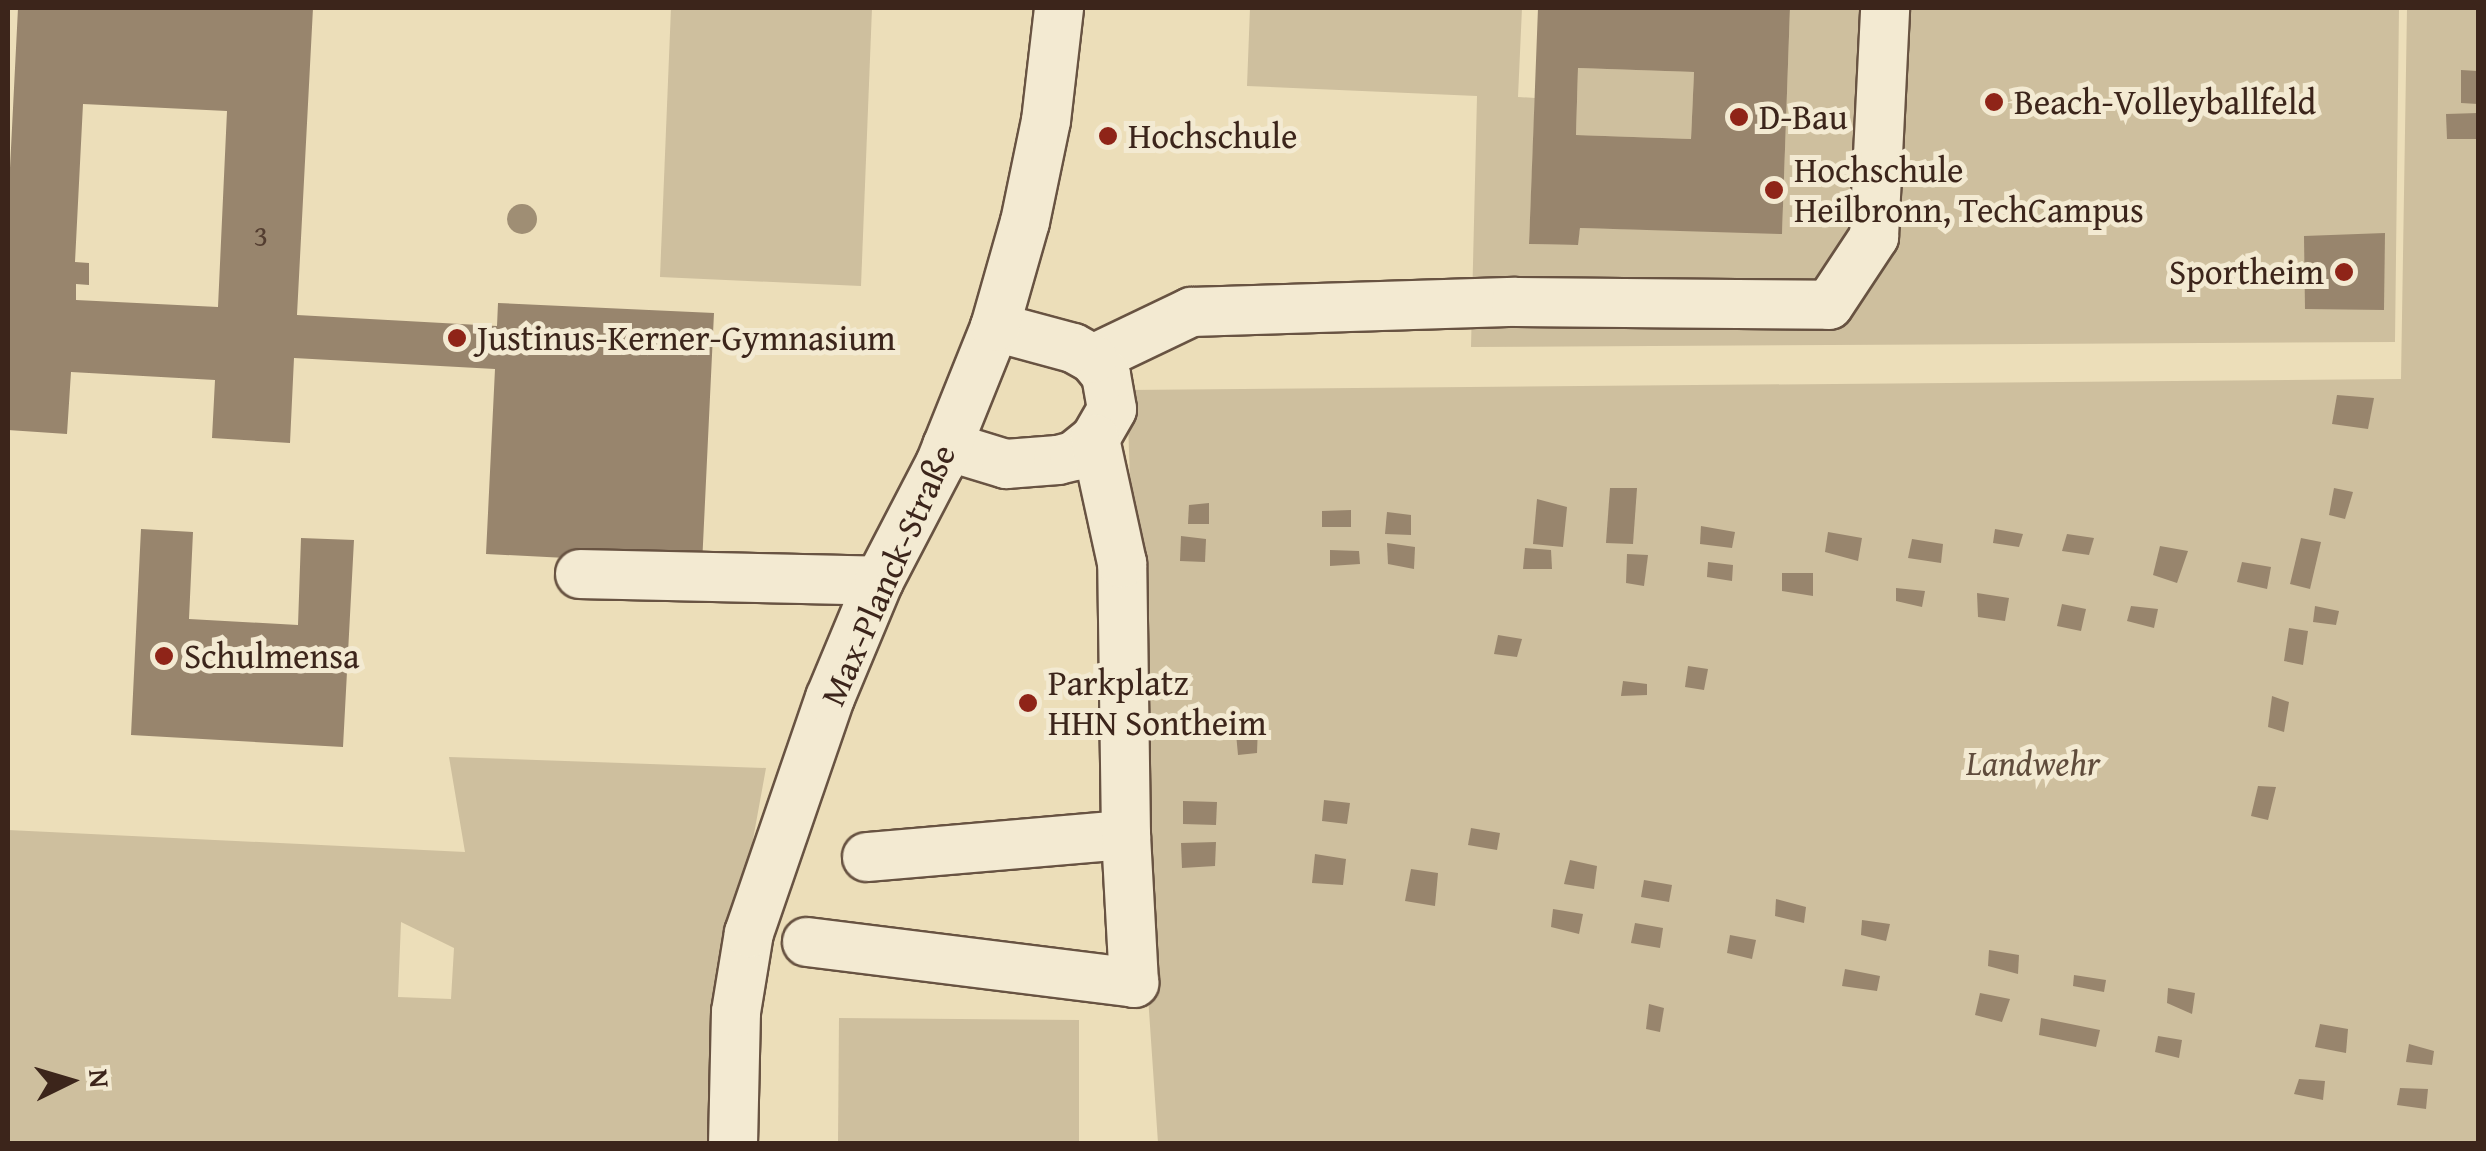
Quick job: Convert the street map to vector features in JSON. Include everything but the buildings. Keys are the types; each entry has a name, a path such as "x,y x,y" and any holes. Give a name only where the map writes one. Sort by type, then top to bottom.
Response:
{"street":[{"name":"Max-Planck-Straße","path":"734,1144 736,1012 749,933 830,698 879,582 947,446 995,327 1025,222 1046,121 1059,8"},
{"path":"1093,359 1191,312 1486,302 1829,305 1874,237 1885,8"},
{"path":"947,446 1006,464 1074,456 1095,439 1112,409 1106,375 1093,359 1073,348 995,327"},
{"path":"807,942 1134,983 1126,835 1122,563 1095,439"},
{"path":"580,574 879,582"},
{"path":"867,858 1126,835"}],"green space":[{"path":"671,8 872,8 861,286 660,277"},
{"name":"Hochschule Heilbronn, TechCampus","path":"1250,8 1522,8 1518,97 1535,98 1529,244 1577,245 1580,228 1782,233 1790,8 2399,8 2395,342 1471,347 1477,96 1247,86"},
{"name":"Landwehr","path":"2407,8 2478,8 2478,1143 1158,1143 1146,967 1127,390 2401,379"},
{"path":"1578,68 1694,72 1691,139 1576,135"},
{"path":"449,757 766,768 723,1004 718,1143 8,1143 8,830 465,852","holes":["401,922 454,948 451,999 398,997"]},
{"path":"839,1018 1079,1020 1079,1143 838,1143"}],"place":[{"name":"Beach-Volleyballfeld","path":"1994,102"},
{"name":"D-Bau","path":"1739,117"},
{"name":"Hochschule","path":"1108,136"},
{"name":"Hochschule Heilbronn, TechCampus","path":"1774,190"},
{"name":"Sportheim","path":"2344,272"},
{"name":"Justinus-Kerner-Gymnasium","path":"457,338"},
{"name":"Schulmensa","path":"164,656"},
{"name":"Parkplatz HHN Sontheim","path":"1028,703"}]}
